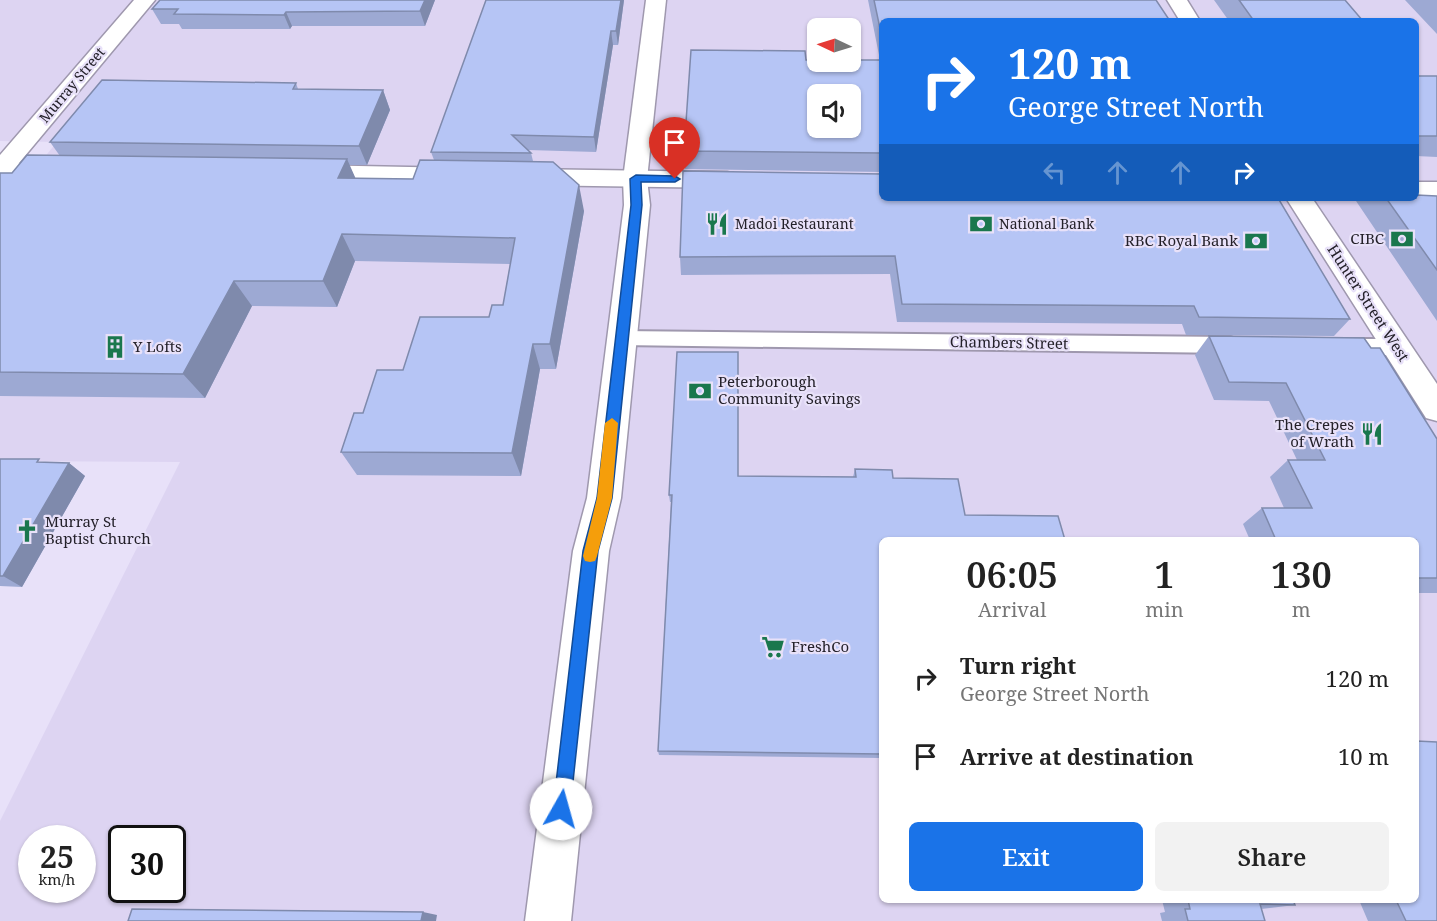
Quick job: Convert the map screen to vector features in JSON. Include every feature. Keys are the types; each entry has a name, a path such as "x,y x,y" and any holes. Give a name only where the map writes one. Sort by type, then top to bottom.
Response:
{"street":[{"name":"Murray Street","path":"0,171 145,0"},
{"path":"548,921 591,551 604,498 620,338 637,205 636,179 656,0"},
{"path":"1177,0 1188,18"},
{"path":"0,171 83,172"},
{"path":"285,173 756,180"},
{"path":"1419,190 1437,190"},
{"name":"Hunter Street West","path":"1301,201 1437,409"}],"lane":[{"name":"Chambers Street","path":"620,338 1253,346"},
{"path":"1324,347 1397,347"}],"shaded area":[{"path":"0,0 1437,0 1437,921 0,921 0,821 180,462 0,461 0,211 57,142 0,141"}],"building":[{"path":"160,0 425,0 420,11 286,12 284,15 174,14 178,9 152,9"},
{"path":"486,0 621,0 616,31 611,31 594,137 512,135 531,153 431,152"},
{"path":"874,0 1156,0 1168,18 879,18 879,24"},
{"path":"1239,0 1345,0 1360,18 1252,18"},
{"path":"691,50 805,51 807,72 861,72 861,60 879,60 879,153 684,151"},
{"path":"1419,76 1437,76 1437,136 1419,136"},
{"path":"102,80 296,83 293,89 383,90 359,146 50,142"},
{"path":"27,155 347,159 338,178 413,179 420,160 553,162 579,185 550,344 533,344 512,453 341,452 354,413 363,413 377,370 403,370 420,317 489,317 492,305 503,305 515,238 342,234 323,281 234,281 183,374 0,372 0,173 12,173"},
{"path":"683,171 879,174 879,201 1280,201 1350,319 1199,317 1194,306 902,304 895,256 680,257"},
{"path":"1419,195 1437,196 1437,270 1388,201 1419,201"},
{"path":"1209,336 1364,338 1371,348 1380,348 1437,439 1437,578 1419,578 1419,537 1275,537 1262,508 1312,508 1288,460 1325,460 1286,383 1229,382"},
{"name":"FreshCo","path":"677,352 738,352 738,476 856,477 855,469 892,470 893,478 958,479 965,515 1058,516 1064,537 879,537 879,754 658,751 672,495 669,495"},
{"path":"0,459 39,459 37,462 69,463 3,576 0,576"},
{"path":"1419,741 1437,742 1437,921 1406,921 1397,903 1419,903"},
{"path":"1189,903 1294,903 1295,905 1260,904 1265,921 1188,921 1185,909 1190,909"},
{"path":"132,909 423,912 421,921 128,921"}],"slow traffic":[{"path":"590,556 604,498 612,423"}],"place":[{"name":"Madoi Restaurant","path":"717,224"},
{"name":"National Bank","path":"981,224"},
{"name":"CIBC","path":"1402,239"},
{"name":"RBC Royal Bank","path":"1256,241"},
{"name":"Y Lofts","path":"115,347"},
{"name":"Peterborough Community Savings","path":"700,391"},
{"name":"The Crepes of Wrath","path":"1372,434"},
{"name":"Murray St Baptist Church","path":"27,531"},
{"name":"FreshCo","path":"773,647"}],"route":[{"path":"561,809 591,551 604,498 637,205 636,179 675,179"}]}
